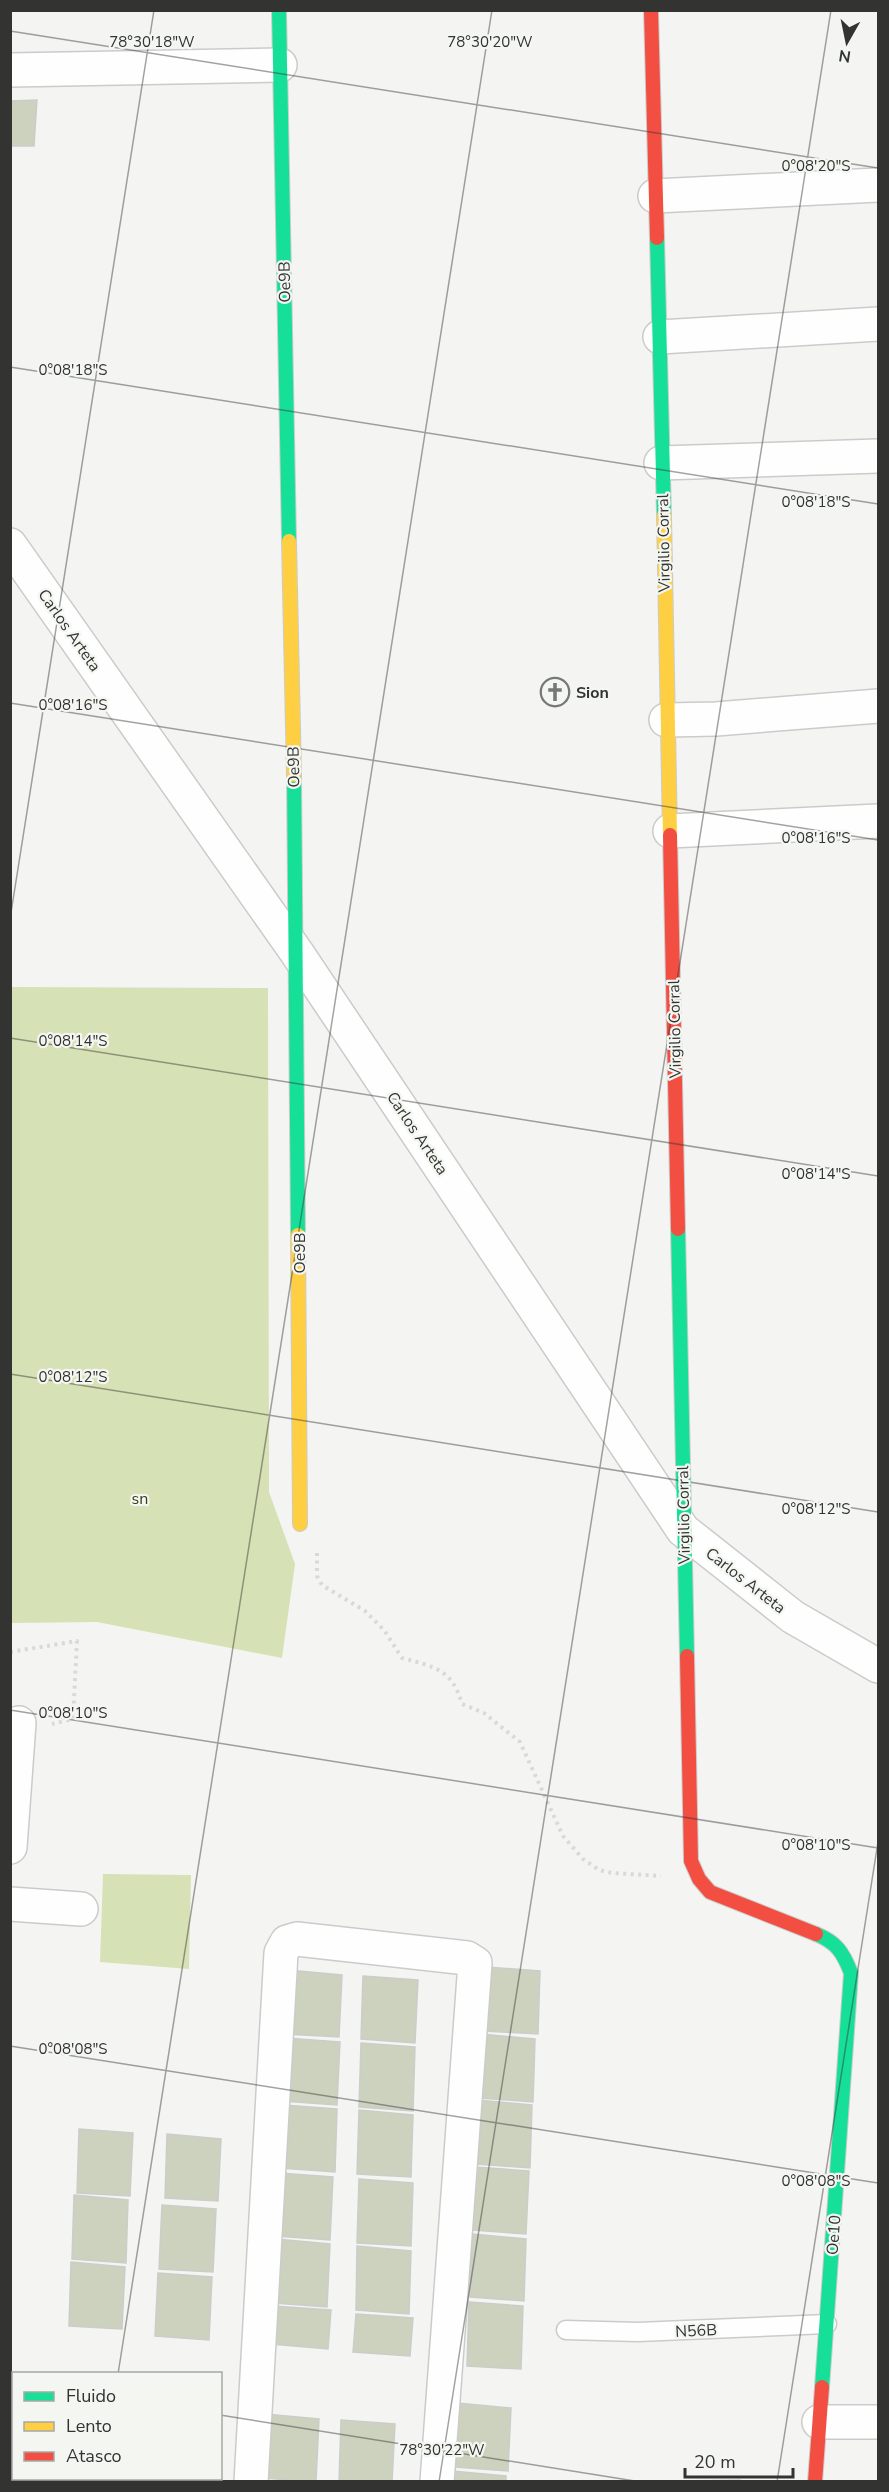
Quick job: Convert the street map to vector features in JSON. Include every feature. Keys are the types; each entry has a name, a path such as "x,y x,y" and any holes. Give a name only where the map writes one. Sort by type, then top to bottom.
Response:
{"street":[{"name":"Oe9B","path":"279,10 297,953 300,1524"},
{"name":"Virgilio Corral","path":"651,10 660,337 691,1862 699,1879"},
{"path":"10,70 280,65"},
{"path":"655,196 878,185"},
{"path":"660,337 879,324"},
{"path":"662,463 879,456"},
{"name":"Carlos Arteta","path":"10,545 297,953 683,1530 793,1617 879,1666"},
{"path":"666,720 716,719 879,706"},
{"path":"670,831 879,821"},
{"path":"10,1847 19,1723"},
{"name":"Oe10","path":"699,1879 710,1892 833,1941 844,1955 851,1973 815,2481"},
{"path":"10,1904 81,1909"},
{"path":"251,2481 281,1953 287,1942 297,1939 467,1958 475,1963 437,2481"},
{"path":"819,2422 879,2422"}],"lane":[{"name":"N56B","path":"566,2330 638,2332 827,2324"}],"path":[{"path":"300,1524 317,1545 317,1576 322,1585 364,1611 384,1630 402,1658 436,1667 450,1678 462,1704 484,1713 520,1742 563,1836 583,1859 599,1870 612,1873 699,1879"},
{"path":"10,1652 77,1641 73,1719"}],"green space":[{"name":"sn","path":"11,987 268,988 269,1492 295,1564 282,1658 97,1622 11,1623"},
{"path":"103,1874 191,1875 189,1969 100,1962"}],"building":[{"path":"37,100 34,146 10,146 10,101"},
{"path":"487,1967 540,1971 538,2034 484,2031"},
{"path":"288,1970 342,1975 339,2037 285,2034"},
{"path":"363,1976 418,1980 415,2043 361,2039"},
{"path":"481,2034 535,2039 533,2102 480,2098"},
{"path":"285,2038 340,2042 337,2105 283,2101"},
{"path":"361,2043 415,2047 413,2111 359,2107"},
{"path":"478,2100 532,2105 530,2168 476,2164"},
{"path":"283,2105 337,2109 335,2172 281,2168"},
{"path":"359,2110 413,2115 411,2177 357,2174"},
{"path":"79,2129 133,2133 130,2196 77,2193"},
{"path":"167,2134 221,2139 218,2201 165,2198"},
{"path":"475,2167 529,2171 526,2234 473,2230"},
{"path":"279,2173 333,2177 330,2240 276,2236"},
{"path":"359,2179 413,2183 411,2246 357,2243"},
{"path":"74,2195 128,2200 126,2263 72,2259"},
{"path":"162,2205 216,2209 213,2272 159,2269"},
{"path":"472,2234 526,2239 524,2301 470,2297"},
{"path":"276,2239 330,2244 327,2307 274,2303"},
{"path":"357,2246 411,2251 409,2314 356,2310"},
{"path":"71,2262 125,2267 122,2329 69,2326"},
{"path":"158,2273 212,2277 209,2340 155,2336"},
{"path":"469,2302 523,2306 521,2369 467,2366"},
{"path":"273,2306 331,2310 328,2349 271,2344"},
{"path":"356,2314 413,2318 410,2356 353,2352"},
{"path":"457,2403 511,2408 508,2471 455,2467"},
{"path":"265,2414 319,2419 316,2482 263,2478"},
{"path":"341,2420 395,2424 392,2482 339,2482"},
{"path":"452,2471 506,2476 506,2482 452,2482"},
{"path":"64,2480 118,2480 118,2482 64,2482"},
{"path":"151,2480 187,2480 205,2482 151,2482"},
{"path":"740,2480 740,2482 676,2481"}],"traffic: fast":[{"path":"279,10 289,541"},
{"path":"657,238 664,515"},
{"path":"294,775 298,1235"},
{"path":"678,1229 687,1656"},
{"path":"816,1934 838,1949 851,1973 822,2387"}],"traffic: slow":[{"path":"664,515 670,835"},
{"path":"289,541 294,775"},
{"path":"298,1235 300,1524"}],"traffic: jam":[{"path":"651,10 657,238"},
{"path":"670,835 678,1229"},
{"path":"687,1656 691,1861 699,1879 710,1892 816,1934"},
{"path":"815,2482 822,2387"}],"place":[{"name":"Sion","path":"555,692"}]}
